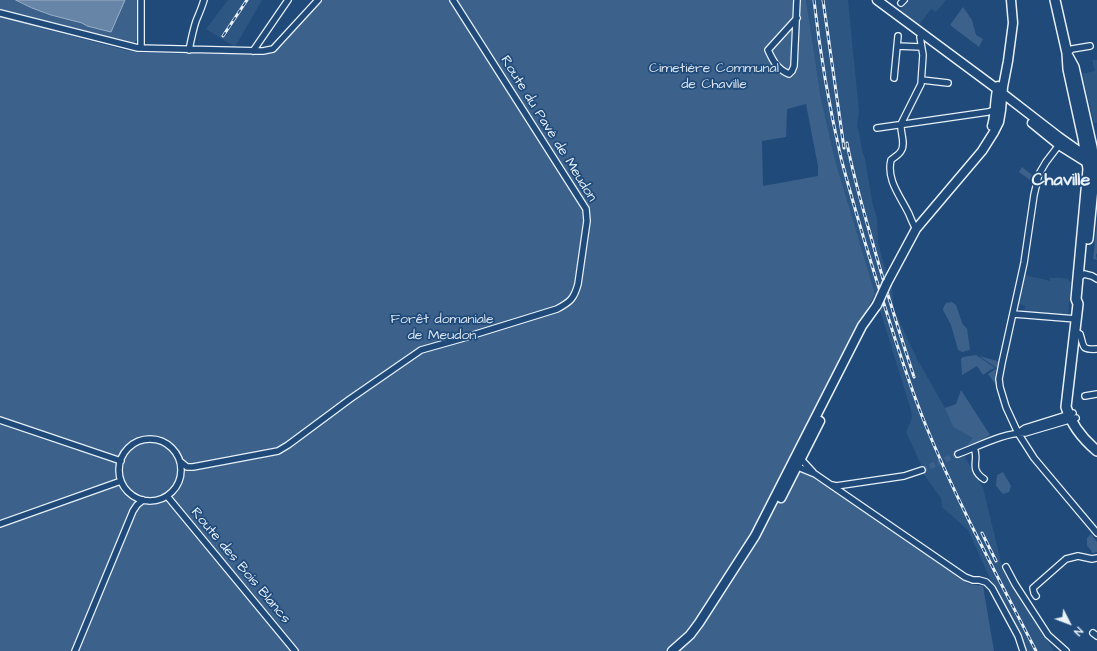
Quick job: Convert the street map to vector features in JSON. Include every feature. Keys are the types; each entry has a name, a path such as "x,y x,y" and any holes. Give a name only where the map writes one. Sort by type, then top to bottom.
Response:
{"main road":[{"path":"877,0 967,68 1041,131 1093,162"},
{"path":"680,651 703,626 745,562 772,515 862,326 876,305 916,229 925,216 982,151 994,132 999,122 998,113 1000,95 1010,49 1013,23 1011,0"},
{"path":"1055,0 1067,53 1068,69 1083,138 1093,162 1088,174 1081,276 1076,299 1078,304 1066,404 1084,438 1097,451"},
{"path":"1072,416 1097,448"},
{"path":"672,651 690,635 731,575 755,536 797,461"}],"street":[{"path":"141,48 142,0"},
{"path":"189,50 190,41 204,0"},
{"path":"253,51 288,0"},
{"path":"0,13 141,48 269,51 273,49 318,0"},
{"name":"Route du Pavé de Meudon","path":"181,462 187,467 193,467 278,451 356,394 421,350 557,309 569,302 574,296 578,284 587,221 586,209 453,0"},
{"path":"797,0 797,18 794,66 789,74 782,71 774,62 768,50 797,18"},
{"path":"916,229 894,186 890,169 891,160 902,149 903,142 901,124 920,87 922,80 923,55 920,37 922,34"},
{"path":"894,78 898,36"},
{"path":"897,46 921,47"},
{"path":"1067,53 1072,49 1090,46"},
{"path":"922,80 948,83"},
{"path":"877,128 991,111 998,113"},
{"path":"1059,141 1039,174 1034,195 1024,263 999,379 1006,407 1018,433 1034,458 1097,533"},
{"path":"1081,276 1092,276 1097,279"},
{"path":"1014,314 1076,319"},
{"path":"1075,332 1080,334 1084,348 1088,350 1097,349"},
{"path":"1085,396 1097,394"},
{"path":"958,454 994,440 1018,433 1025,428 1072,416"},
{"path":"0,420 121,461"},
{"path":"149,438 168,444 175,450 181,462 180,478 174,490 167,496 155,500 143,500 133,495 121,481 121,461 126,450 135,442 149,438"},
{"path":"974,448 977,453 975,469 979,476 984,479"},
{"path":"797,461 965,577 986,582 997,596 1018,636 1022,651"},
{"path":"830,484 836,486 904,476 922,470"},
{"path":"0,524 121,481"},
{"path":"75,651 132,511 134,503 133,495"},
{"name":"Route des Bois Blancs","path":"167,496 295,651"},
{"path":"132,511 143,500"},
{"path":"1036,596 1033,588 1064,561 1078,556 1092,559 1097,558"},
{"path":"1006,567 1015,584 1048,635 1066,651"}],"shaded area":[{"path":"16,0 125,0 111,32 51,15"},
{"path":"228,0 262,0 235,47 206,29"},
{"path":"806,0 848,0 859,112 857,126 865,159 873,206 877,218 878,242 892,287 894,309 916,357 945,408 953,427 974,438 963,450 964,455 983,488 1002,566 1054,651 1027,651 988,574 968,530 942,507 941,498 922,472 924,471 906,432 912,418 911,410 835,160 821,99"},
{"path":"908,0 946,0 936,12 931,9 918,26 899,13"},
{"path":"1092,60 1097,60 1097,123 1094,123 1082,74 1095,71"},
{"path":"1025,275 1050,281 1050,278 1068,279 1071,283 1068,317 1024,313 1025,306 1018,304"}],"green space":[{"path":"0,0 16,0 51,15 111,32 125,0 138,0 138,39 133,44 0,10"},
{"name":"Forêt domaniale de Meudon","path":"323,0 806,0 821,99 835,160 875,294 789,462 847,498 969,584 983,586 994,651 0,651 0,17 125,50 143,53 272,54","holes":["806,104 818,166 818,176 763,186 762,141 786,137 787,109"]},
{"path":"963,7 972,20 976,35 983,39 979,47 950,25"},
{"path":"1022,167 1032,175 1030,180 1019,172"},
{"path":"1097,224 1096,255 1097,260 1093,259"},
{"path":"952,302 956,305 962,323 967,329 970,350 962,352 958,350 951,325 943,310 946,303"},
{"path":"976,355 995,368 983,375 977,366 962,375 961,359 963,357"},
{"path":"979,356 997,361 997,368"},
{"path":"996,369 995,377 996,385 988,374"},
{"path":"961,390 990,435 963,450 973,438 953,427 945,408 956,404"},
{"path":"1003,472 1011,486 1009,492 1003,494 996,486 997,475"},
{"path":"1091,534 1097,542 1097,552 1092,553 1087,546 1087,538"}],"tunnel":[{"path":"922,470 958,454"}],"railway":[{"path":"223,36 247,0"},
{"path":"814,0 825,79 841,158 868,253 906,374 919,409 951,484 1036,651"},
{"path":"823,0 844,148"},
{"path":"847,143 876,255 914,377"},
{"path":"982,533 996,561"}],"district":[{"name":"Chaville","path":"1061,181"}],"park label":[{"name":"Cimetière Communal de Chaville","path":"714,78"}]}
